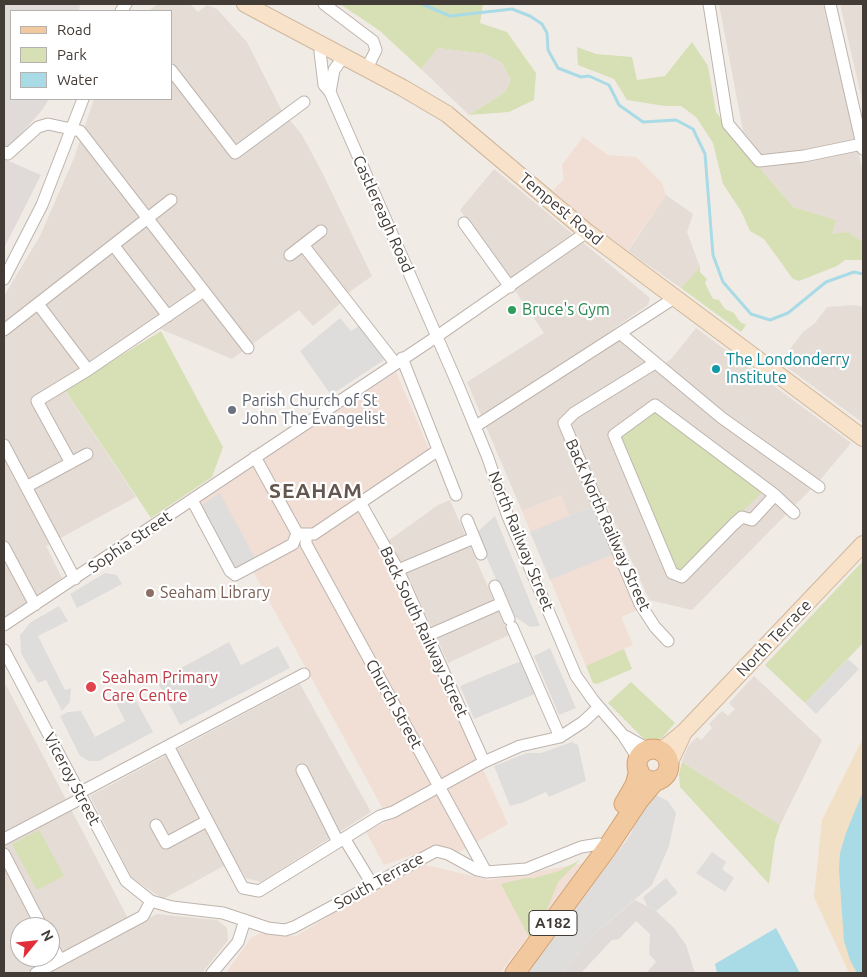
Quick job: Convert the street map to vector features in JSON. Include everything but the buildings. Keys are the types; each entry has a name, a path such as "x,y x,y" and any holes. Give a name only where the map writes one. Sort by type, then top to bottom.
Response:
{"main road":[{"name":"Tempest Road","path":"249,6 425,100 464,127 587,232 863,438"},
{"name":"North Terrace","path":"651,759 684,732 863,544"},
{"name":"A182","path":"515,973 607,848 639,800 655,781 645,779 651,759"},
{"name":"A182","path":"589,870 599,844 651,759"}],"street":[{"path":"324,4 373,41 376,50 367,68"},
{"path":"709,4 728,124 759,161 804,156 862,146 830,4"},
{"name":"Castlereagh Road","path":"324,45 320,52 324,91 436,336"},
{"path":"324,91 334,70 344,56"},
{"path":"172,71 235,153 304,102"},
{"path":"4,279 42,205 84,100"},
{"path":"6,153 38,127 48,124 80,131 248,348"},
{"path":"4,330 171,200"},
{"path":"464,223 510,286"},
{"path":"290,254 321,231"},
{"name":"Sophia Street","path":"4,625 436,336 587,232"},
{"path":"303,245 403,358 437,452 456,495"},
{"path":"114,246 168,316"},
{"path":"71,463 37,401 88,370 204,291"},
{"path":"476,426 676,297"},
{"path":"38,304 88,370"},
{"path":"621,334 722,418 819,487"},
{"name":"North Railway Street","path":"436,336 476,426 507,514 576,676 623,735 651,759"},
{"name":"Back North Railway Street","path":"655,362 574,413 564,423 640,604 655,627 668,641"},
{"path":"775,495 752,520 742,517 734,524 682,577 672,573 614,435 655,405 775,495 794,513"},
{"path":"4,445 75,578"},
{"path":"192,500 230,571 235,575 293,544 302,534 314,534 437,452"},
{"path":"26,487 87,454"},
{"name":"Church Street","path":"255,457 302,534 486,872"},
{"name":"Back South Railway Street","path":"361,504 398,570 429,635 484,762"},
{"path":"467,520 481,554"},
{"path":"398,570 474,538"},
{"path":"4,547 35,605"},
{"path":"495,586 560,737"},
{"path":"429,635 502,603"},
{"name":"Viceroy Street","path":"4,650 126,881 151,901"},
{"path":"4,839 168,746 304,674"},
{"path":"168,746 243,888 259,891 380,816 393,812 484,762 520,746 560,737 583,722 599,707"},
{"path":"302,770 341,840 372,884"},
{"path":"156,825 166,843 208,821"},
{"name":"South Terrace","path":"151,901 172,907 223,913 268,928 286,930 436,851 448,854 477,870 486,872 526,869 581,847 599,844"},
{"path":"4,854 37,917"},
{"path":"60,960 143,916 151,901"},
{"path":"212,973 238,942 245,920"},
{"path":"36,973 47,967"}],"shaded area":[{"path":"4,4 80,4 79,10 10,10 10,100 48,100 43,109 4,153"},
{"path":"158,4 190,4 198,12 207,5 217,9 247,42 281,109 302,135 323,174 372,276 348,293 341,303 313,326 299,310 232,359 158,328 64,389 136,497 46,546 62,578 4,618 4,296 40,236 74,158 94,100 172,100 172,10 149,10"},
{"path":"719,4 823,4 863,172 863,240 848,232 832,235 835,220 793,207 757,165 760,152 743,131"},
{"path":"840,4 863,4 863,104"},
{"path":"438,48 486,54 502,63 511,80 505,92 469,115 421,69"},
{"path":"583,137 608,155 636,157 662,183 666,195 627,251 583,218 553,190 564,179 562,165"},
{"path":"4,159 41,175 4,248"},
{"path":"494,169 650,298 648,305 613,329 658,369 671,359 696,328 851,443 820,480 692,610 649,600 605,501 569,516 561,495 522,511 467,382 544,333 460,210"},
{"path":"666,195 693,214 687,232 700,267 681,288 628,251"},
{"path":"855,305 863,307 863,423 780,362 803,332 815,323 827,307"},
{"path":"340,318 351,331 359,326 384,360 331,395 300,351"},
{"path":"396,372 430,451 353,504 394,574 508,824 457,853 438,846 384,865 366,832 389,820 249,564 233,573 197,504"},
{"path":"220,493 255,558 233,569 200,506"},
{"path":"561,495 570,516 596,505 640,609 621,617 633,645 586,666 522,511"},
{"path":"450,500 509,635 448,663 408,576 388,541 438,505"},
{"path":"596,505 616,553 550,580 530,532"},
{"path":"495,516 540,626 530,627 511,614 476,533"},
{"path":"105,573 117,575 122,584 77,608 70,594"},
{"path":"59,606 68,621 38,636 65,690 71,688 70,702 62,711 46,680 38,683 21,653 20,635 31,622"},
{"path":"229,642 241,665 278,646 290,668 180,725 157,681"},
{"path":"550,648 576,708 559,715 534,656"},
{"path":"848,659 859,669 816,714 805,703"},
{"path":"521,661 535,694 474,719 460,686"},
{"path":"754,676 822,740 780,825 682,762 688,746 697,737 701,740 706,735 712,728 709,724 722,711 728,716 735,709 729,703"},
{"path":"4,681 132,926 157,914 217,920 227,928 228,940 202,973 4,973"},
{"path":"300,684 371,812 261,882 246,878 235,860 163,899 132,878 90,796"},
{"path":"130,689 153,732 99,761 89,761 80,756 60,716 68,712 81,711 95,737 125,721 113,697"},
{"path":"572,742 578,745 586,781 549,797 546,792 510,806 494,766 527,753 541,753"},
{"path":"656,795 668,801 676,813 669,846 652,885 593,935 562,973 527,973 631,834 641,808"},
{"path":"712,852 726,862 722,869 734,878 725,892 696,873"},
{"path":"418,863 489,880 584,863 500,973 226,973 251,938 261,933 296,936"},
{"path":"666,878 678,893 656,911 647,906 643,897"},
{"path":"635,900 656,911 674,928 686,945 695,973 646,973 656,962 649,954 650,934 636,921 619,939 612,940 581,973 562,973 593,935"}],"green space":[{"path":"340,4 483,4 480,23 507,32 536,73 534,100 509,112 469,115 505,92 511,80 502,63 486,54 438,48 421,69 380,31"},
{"path":"692,42 708,66 716,112 757,165 793,207 836,220 832,234 848,232 863,240 863,260 845,260 837,266 799,281 793,279 764,239 750,231 741,211 723,184 713,143 696,117 681,106 665,106 627,100 614,79 578,65 577,47 596,54 632,57 637,80 665,76"},
{"path":"700,267 700,272 707,279 705,283 713,299 719,300 725,309 734,313 740,322 746,325 741,332 681,288"},
{"path":"161,331 223,447 212,477 151,518 65,390"},
{"path":"654,408 763,491 680,574 674,572 619,437"},
{"path":"863,561 863,643 805,703 765,665"},
{"path":"624,649 632,669 597,684 593,683 586,666"},
{"path":"631,682 675,723 662,738 653,741 644,739 608,703"},
{"path":"682,762 780,825 775,840 769,884 680,787 679,774"},
{"path":"39,830 64,876 37,890 12,844"},
{"path":"580,860 558,882 544,917 529,937 501,884 559,871"}],"sand":[{"path":"863,738 863,973 849,973 814,897 822,820"}],"water":[{"path":"863,791 863,973 857,973 850,960 844,941 839,870 840,853 846,833"},
{"path":"776,928 800,973 717,973 715,964"}],"waterway":[{"path":"422,4 450,16 512,9 530,16 542,24 547,33 548,50 558,68 581,77 589,76 609,85 619,105 643,122 676,120 693,129 705,154 713,255 723,282 751,314 770,320 788,313 826,282 854,272 863,274"}],"place":[{"name":"Bruce's Gym","path":"512,310"},
{"name":"The Londonderry Institute","path":"716,369"},
{"name":"Parish Church of St John The Evangelist","path":"232,410"},
{"name":"Seaham Library","path":"150,593"},
{"name":"Seaham Primary Care Centre","path":"91,687"}],"district":[{"name":"SEAHAM","path":"316,491"}]}
